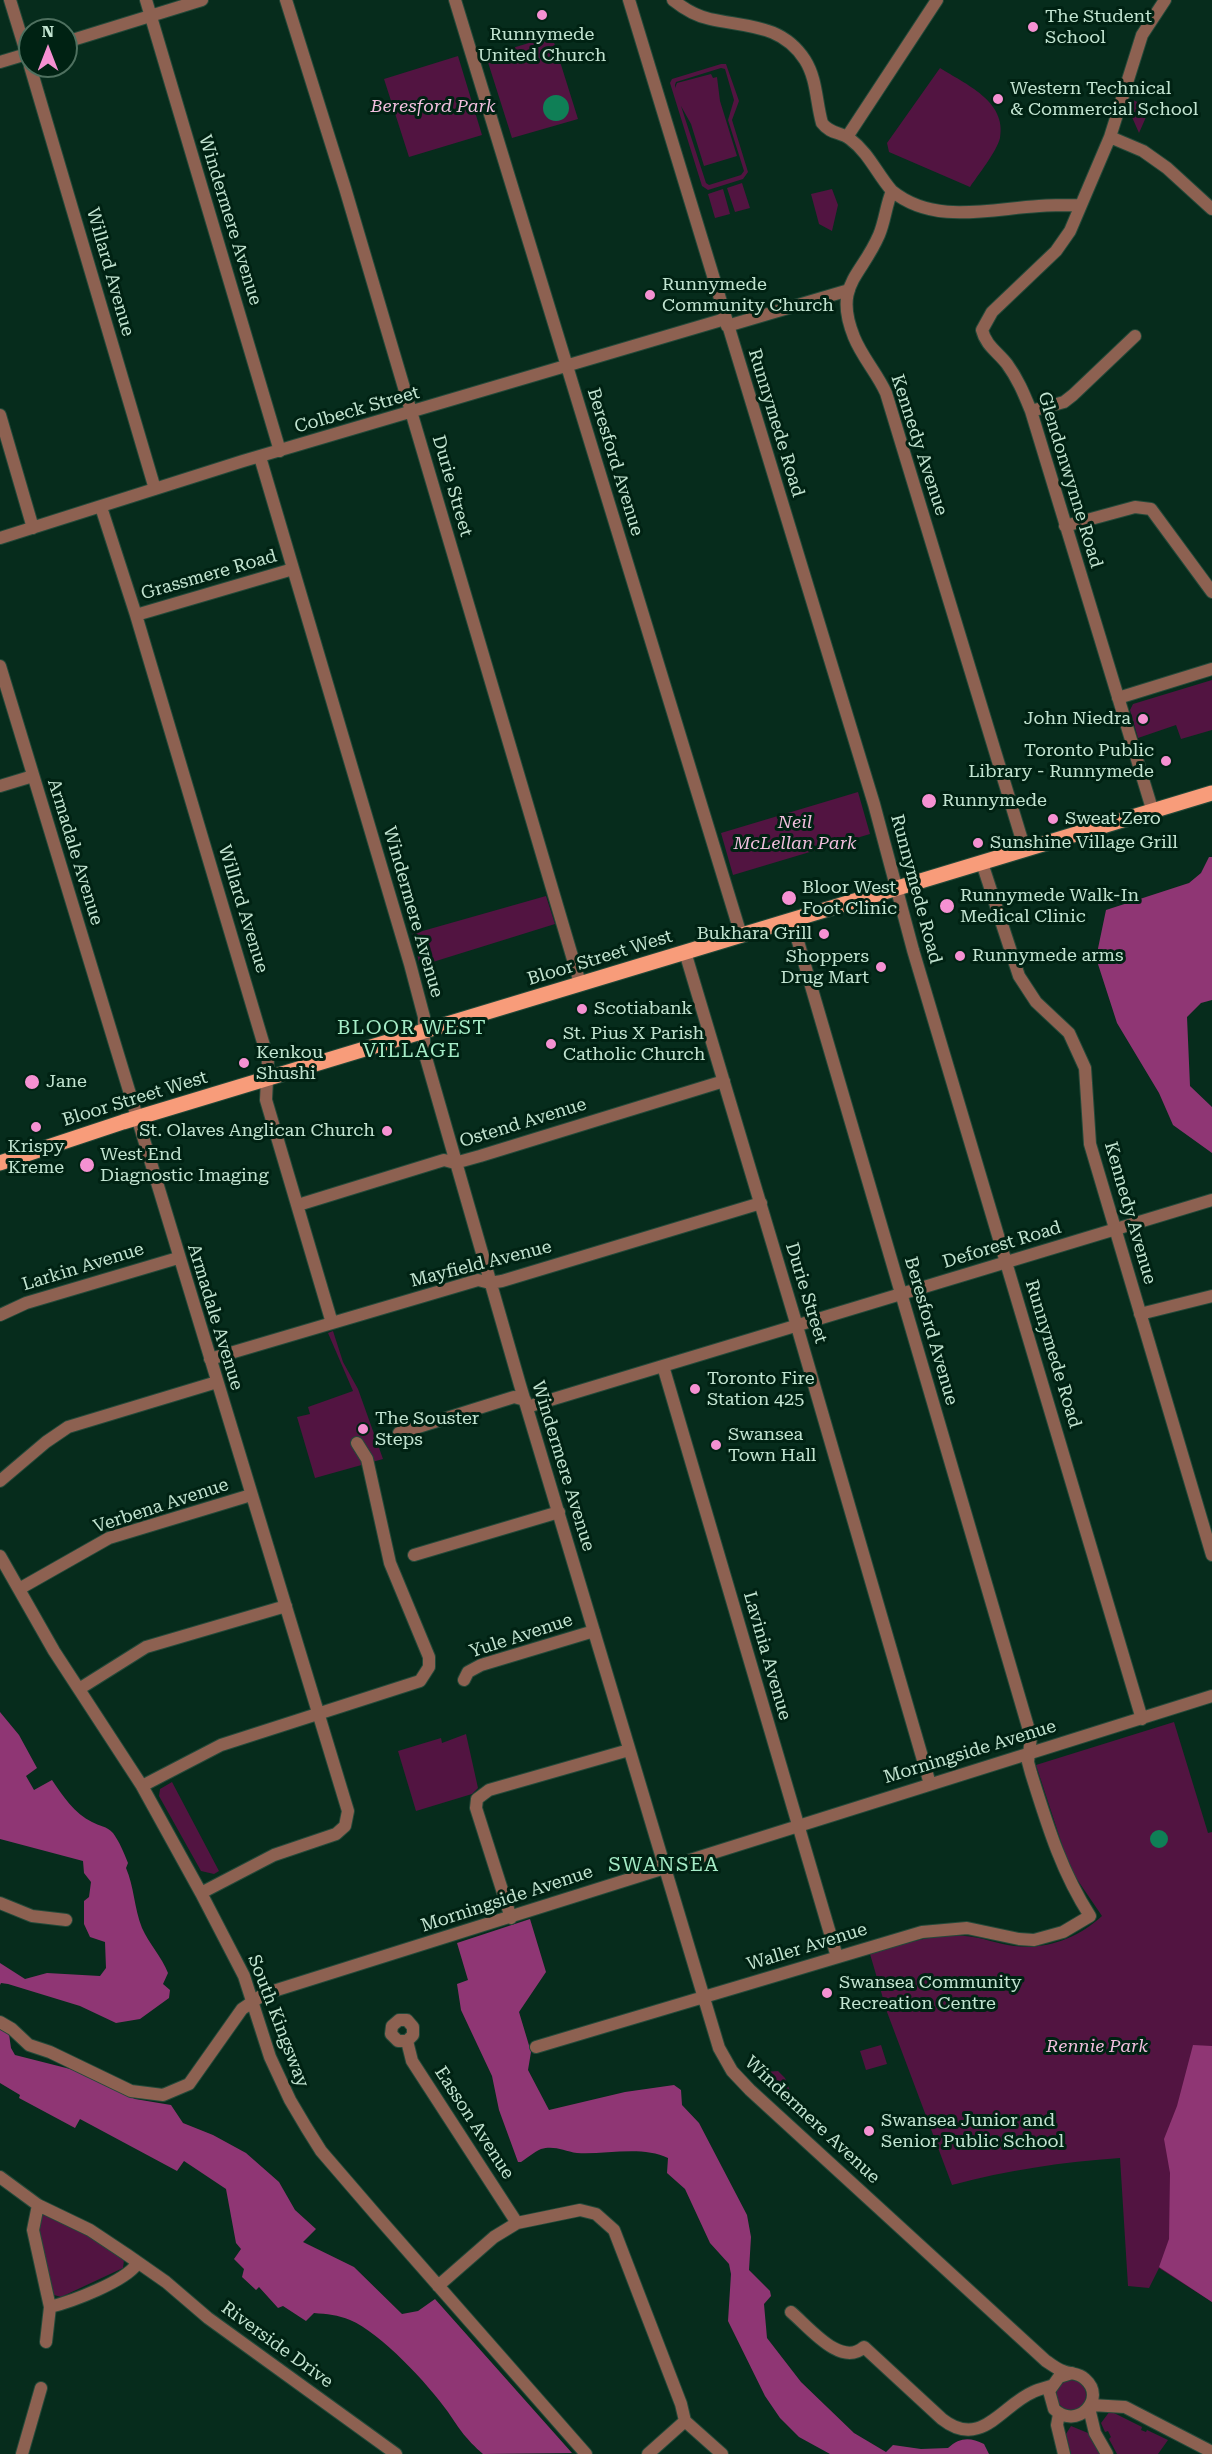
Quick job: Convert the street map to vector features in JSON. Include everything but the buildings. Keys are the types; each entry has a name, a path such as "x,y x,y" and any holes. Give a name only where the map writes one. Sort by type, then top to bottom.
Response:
{"main road":[{"name":"Bloor Street West","path":"0,1163 137,1118 424,1033 580,983 1212,794"}],"street":[{"name":"Willard Avenue","path":"10,0 18,25"},
{"name":"Windermere Avenue","path":"146,0 280,451"},
{"path":"78,38 202,0"},
{"name":"Durie Street","path":"286,0 580,983"},
{"name":"Beresford Avenue","path":"455,0 741,935"},
{"name":"Runnymede Road","path":"629,0 897,889 913,950 1142,1719"},
{"path":"673,0 709,19 751,25 784,38 805,61 816,92 822,123 832,132 847,137 862,150 892,191 914,204 954,213 1040,206 1080,206"},
{"path":"847,137 937,0"},
{"name":"Glendonwynne Road","path":"1153,812 1031,411 1021,386 1006,362 989,346 982,330 992,312 1056,250 1070,231 1110,137 1142,35 1165,0"},
{"path":"0,62 18,60"},
{"name":"Willard Avenue","path":"35,78 155,489"},
{"path":"1110,137 1151,156 1212,209"},
{"name":"Kennedy Avenue","path":"892,191 880,234 862,262 849,290 846,304 851,329 886,393 1025,850"},
{"name":"Colbeck Street","path":"0,538 260,457 567,367 849,290"},
{"path":"1031,411 1064,402 1135,336"},
{"path":"0,415 33,528"},
{"name":"Windermere Avenue","path":"260,457 410,964 424,1017 424,1051 490,1283 719,2048 738,2078 1046,2361 1087,2380 1093,2391 1090,2407 1095,2433 1107,2454"},
{"name":"Willard Avenue","path":"101,507 136,615 268,1059 269,1078 265,1096 333,1323"},
{"path":"1065,526 1135,507 1151,509 1212,592"},
{"name":"Grassmere Road","path":"136,615 292,569"},
{"name":"Armadale Avenue","path":"0,666 347,1808 345,1826 336,1834 274,1855 201,1893"},
{"path":"1118,698 1212,669"},
{"path":"0,786 33,776"},
{"name":"Kennedy Avenue","path":"982,863 1019,976 1036,1002 1069,1033 1085,1068 1090,1144 1212,1555"},
{"name":"Beresford Avenue","path":"792,921 1031,1737 1030,1773 1055,1851 1067,1879 1090,1916"},
{"name":"Durie Street","path":"685,952 798,1326 930,1784"},
{"name":"Ostend Avenue","path":"298,1205 444,1160 456,1163 724,1081"},
{"name":"Deforest Road","path":"399,1432 514,1397 526,1403 663,1366 1212,1200"},
{"name":"Mayfield Avenue","path":"210,1359 478,1280 490,1283 761,1203"},
{"name":"Larkin Avenue","path":"0,1315 26,1303 178,1258"},
{"path":"1140,1314 1212,1296"},
{"name":"Lavinia Avenue","path":"663,1366 837,1957"},
{"path":"0,1481 46,1442 69,1427 217,1382"},
{"path":"142,1786 221,1745 318,1716 420,1681 429,1666 427,1649 390,1563 367,1459 357,1443"},
{"name":"Verbena Avenue","path":"19,1588 109,1538 251,1496"},
{"path":"414,1555 559,1512"},
{"name":"South Kingsway","path":"0,1556 54,1652 142,1786 201,1893 244,1976 279,2079 321,2151 586,2454"},
{"path":"79,1689 146,1647 286,1606"},
{"name":"Yule Avenue","path":"464,1680 468,1672 481,1665 594,1631"},
{"name":"Morningside Avenue","path":"0,2022 12,2029 29,2045 50,2052 131,2091 163,2095 180,2089 193,2080 242,2009 264,1994 511,1918 664,1866 1212,1696"},
{"path":"511,1918 476,1808 479,1796 489,1790 629,1750"},
{"path":"0,1903 32,1916 66,1920"},
{"name":"Waller Avenue","path":"536,2047 901,1937 953,1928 981,1929 1019,1939 1042,1939 1063,1932 1090,1916"},
{"name":"Easson Avenue","path":"407,2041 412,2061 517,2223"},
{"name":"Riverside Drive","path":"0,2177 38,2205 90,2230 166,2282 208,2318 395,2454"},
{"path":"38,2205 33,2230 50,2307 46,2342"},
{"path":"438,2286 494,2237 517,2223 580,2210 596,2214 614,2230 681,2404 685,2421 722,2454"},
{"path":"50,2307 67,2303 112,2281 133,2269 137,2264"},
{"path":"791,2312 841,2353 855,2353 864,2347 942,2419 957,2428 975,2428 993,2422 1036,2391 1051,2389 1059,2377 1072,2373"},
{"name":"Windermere Avenue","path":"1046,2361 1052,2406 1095,2433"},
{"path":"22,2454 41,2388"},
{"path":"1093,2391 1118,2399 1125,2407 1212,2452"},
{"path":"1064,2454 1059,2432 1067,2416 1090,2407 1125,2407"},
{"path":"648,2454 685,2421"}],"green space":[{"name":"Beresford Park","path":"552,36 578,119 512,138 486,56"},
{"name":"Beresford Park","path":"458,56 482,135 409,157 384,79"},
{"path":"726,64 739,101 732,120 748,172 743,179 708,190 702,186 670,83 672,79","holes":["721,68 725,69 734,100 728,120 744,171 741,175 709,185 706,183 681,106 691,124 704,166 737,156 720,101 717,77 713,78 711,74 677,83 675,88 675,85 676,82"]},
{"path":"940,68 982,95 997,114 1000,125 998,143 970,187 889,152 887,143"},
{"path":"1131,99 1150,108 1139,133 1128,108"},
{"path":"742,183 750,208 735,212 727,188"},
{"path":"723,189 730,214 715,218 708,194"},
{"path":"832,189 838,205 832,231 819,224 811,194"},
{"path":"1212,680 1212,730 1181,739 1176,725 1138,738 1130,710 1133,704"},
{"name":"Neil McLellan Park","path":"858,792 870,834 733,875 721,833"},
{"path":"546,896 555,924 420,966 412,934"},
{"path":"333,1331 343,1362 358,1389 383,1459 315,1478 297,1417 310,1414 308,1407 353,1391 328,1333"},
{"name":"Rennie Park","path":"1174,1722 1208,1833 1212,1832 1212,2302 1159,2268 1149,2288 1128,2286 1120,2158 1035,2167 952,2185 887,2012 870,1954 917,1940 941,1936 971,1937 1014,1946 1038,1946 1061,1941 1093,1924 1102,1916 1070,1869 1036,1765"},
{"path":"466,1734 478,1788 472,1794 416,1811 398,1751 441,1738 442,1743"},
{"path":"172,1782 219,1871 214,1874 201,1871 159,1796 160,1789"},
{"path":"881,2045 887,2064 866,2070 860,2051"},
{"path":"778,2071 785,2078 792,2096 786,2103 759,2081 764,2072"},
{"path":"44,2214 73,2224 124,2260 123,2268 61,2297 54,2295 37,2222"},
{"path":"1071,2380 1082,2384 1086,2395 1082,2406 1071,2410 1060,2406 1056,2395 1060,2384"},
{"path":"1110,2411 1142,2427 1141,2430 1146,2432 1147,2430 1168,2440 1158,2454 1117,2454 1109,2439 1111,2437 1108,2431 1105,2432 1101,2423"},
{"path":"1071,2426 1088,2433 1100,2454 1071,2454 1066,2434"}],"shaded area":[{"path":"556,95 565,99 569,108 565,117 556,121 547,117 543,108 547,99"},
{"path":"1209,857 1212,857 1212,1000 1201,1003 1187,1017 1190,1086 1212,1107 1212,1153 1173,1125 1159,1093 1117,1023 1096,958 1106,910 1189,883 1201,873"},
{"path":"0,1712 19,1735 37,1768 26,1776 34,1790 52,1780 80,1814 113,1833 123,1851 128,1863 126,1868 139,1920 168,1973 163,1984 170,1990 169,1998 140,2019 116,2023 80,2006 8,1984 1,1983 0,1985 0,1963 25,1979 47,1973 100,1976 106,1968 105,1942 90,1937 84,1924 84,1901 89,1897 91,1882 84,1873 83,1861 0,1839"},
{"path":"1159,1830 1165,1833 1168,1839 1165,1845 1159,1848 1153,1845 1150,1839 1153,1833"},
{"path":"530,1919 546,1972 519,2012 531,2052 528,2070 549,2110 625,2092 674,2085 681,2090 682,2105 699,2123 747,2215 751,2237 749,2270 770,2291 771,2296 764,2304 767,2338 801,2382 854,2433 886,2452 893,2445 921,2449 948,2448 961,2440 970,2439 984,2444 989,2454 830,2454 799,2437 780,2418 765,2396 728,2321 731,2274 729,2264 710,2243 685,2189 667,2173 668,2158 647,2152 577,2153 550,2148 541,2149 518,2162 499,2110 492,2076 461,2010 457,1984 468,1980 457,1943"},
{"path":"0,2027 9,2034 11,2048 15,2055 78,2071 135,2099 171,2105 183,2123 213,2135 246,2153 279,2182 295,2210 316,2229 303,2242 354,2267 402,2314 418,2311 435,2299 572,2453 483,2454 472,2444 416,2374 376,2336 341,2317 314,2313 306,2321 283,2306 278,2308 259,2287 256,2290 242,2277 244,2269 234,2259 241,2249 236,2243 226,2189 184,2161 177,2171 80,2119 75,2128 19,2098 20,2095 0,2083"},
{"path":"1193,2045 1212,2046 1212,2302 1159,2267 1169,2239 1170,2173 1164,2139 1177,2106"}],"place":[{"name":"Runnymede United Church","path":"542,15"},
{"name":"The Student School","path":"1033,27"},
{"name":"Western Technical & Commercial School","path":"998,99"},
{"name":"Runnymede Community Church","path":"650,295"},
{"name":"John Niedra","path":"1143,719"},
{"name":"Toronto Public Library - Runnymede","path":"1166,761"},
{"name":"Runnymede","path":"929,801"},
{"name":"Sweat Zero","path":"1053,819"},
{"name":"Sunshine Village Grill","path":"978,843"},
{"name":"Bloor West Foot Clinic","path":"789,898"},
{"name":"Runnymede Walk-In Medical Clinic","path":"947,906"},
{"name":"Bukhara Grill","path":"824,934"},
{"name":"Runnymede arms","path":"960,956"},
{"name":"Shoppers Drug Mart","path":"881,967"},
{"name":"Scotiabank","path":"582,1009"},
{"name":"St. Pius X Parish Catholic Church","path":"551,1044"},
{"name":"Kenkou Shushi","path":"244,1063"},
{"name":"Jane","path":"32,1082"},
{"name":"Krispy Kreme","path":"36,1127"},
{"name":"St. Olaves Anglican Church","path":"387,1131"},
{"name":"West End Diagnostic Imaging","path":"87,1165"},
{"name":"Toronto Fire Station 425","path":"695,1389"},
{"name":"The Souster Steps","path":"363,1429"},
{"name":"Swansea Town Hall","path":"716,1445"},
{"name":"Swansea Community Recreation Centre","path":"827,1993"},
{"name":"Swansea Junior and Senior Public School","path":"869,2131"}],"district":[{"name":"BLOOR WEST VILLAGE","path":"412,1040"},
{"name":"SWANSEA","path":"664,1865"}]}
